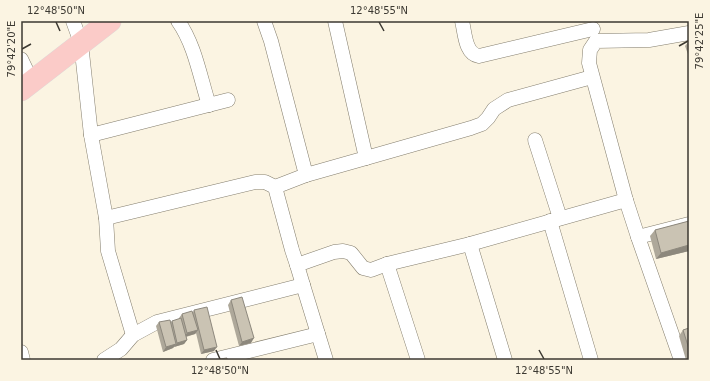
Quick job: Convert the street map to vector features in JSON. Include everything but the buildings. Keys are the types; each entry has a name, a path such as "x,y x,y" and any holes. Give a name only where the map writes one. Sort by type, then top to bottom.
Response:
{"main road":[{"path":"30,84 110,21"}],"street":[{"path":"72,21 74,49 106,218 108,251 133,336"},
{"path":"178,21 183,28 193,52 209,105"},
{"path":"264,21 271,41 306,175"},
{"path":"335,21 366,158"},
{"path":"462,21 470,52 479,56 593,30 649,40 689,33"},
{"path":"593,30 589,63 592,77 626,200 681,360"},
{"path":"21,59 30,84"},
{"path":"106,218 255,182 265,182 275,187 306,175 472,128 482,124 494,109 508,100 592,77"},
{"path":"91,135 228,100"},
{"path":"535,140 592,360"},
{"path":"275,187 292,250 326,360"},
{"path":"297,265 334,252 343,251 351,253 363,268 371,270 387,264 470,244 626,200"},
{"path":"638,237 689,224"},
{"path":"470,244 505,360"},
{"path":"387,264 418,360"},
{"path":"104,360 121,349 133,336 158,322 303,285"},
{"path":"213,360 235,357 318,334"},
{"path":"21,352 23,360"}]}
